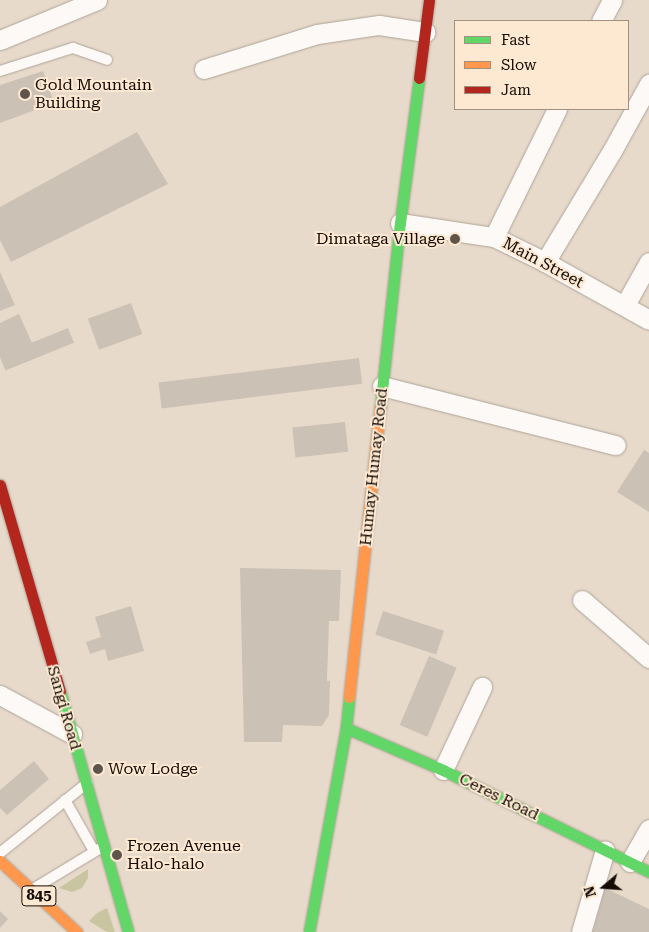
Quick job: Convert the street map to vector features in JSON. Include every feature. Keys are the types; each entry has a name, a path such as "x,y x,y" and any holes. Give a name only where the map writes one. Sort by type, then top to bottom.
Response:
{"street":[{"path":"0,40 97,0"},
{"name":"Humay Humay Road","path":"309,932 346,728 400,224 429,0"},
{"path":"602,20 612,0"},
{"path":"204,69 317,34 379,25 425,32"},
{"path":"545,262 612,151 649,84"},
{"path":"494,237 558,110"},
{"name":"Main Street","path":"400,224 494,237 545,262 583,285 625,305 649,320"},
{"path":"625,305 649,262"},
{"path":"382,386 616,445"},
{"name":"Sangi Road","path":"0,484 87,783 100,848 128,932"},
{"path":"582,600 649,658"},
{"path":"443,770 482,687"},
{"path":"0,694 72,734"},
{"name":"Ceres Road","path":"346,728 443,770 649,872"},
{"path":"630,862 649,829"},
{"path":"581,932 605,850"},
{"name":"845","path":"0,861 77,932"}],"lane":[{"path":"0,71 73,48 107,60"},
{"path":"0,853 87,783"},
{"path":"32,890 100,848 65,800"}],"shaded area":[{"path":"88,869 88,878 82,888 72,892 59,888"},
{"path":"107,908 115,932 107,932 89,921 97,913"}],"building":[{"name":"Gold Mountain Building","path":"43,71 54,103 0,123 0,85"},
{"path":"137,132 168,184 11,262 0,240 0,207"},
{"path":"0,272 15,305 0,311"},
{"path":"131,303 142,334 99,350 88,319"},
{"path":"19,314 32,343 0,357 0,323"},
{"path":"68,328 74,343 5,371 0,355"},
{"path":"359,358 362,384 162,408 159,383"},
{"path":"345,422 348,452 295,457 292,428"},
{"path":"644,450 649,453 649,512 617,492"},
{"path":"240,568 341,570 339,621 329,621 327,681 330,681 329,715 322,726 283,725 282,742 244,742"},
{"path":"131,606 144,651 108,661 105,649 90,654 86,642 101,637 95,617"},
{"path":"383,611 444,631 436,655 375,635"},
{"path":"429,656 457,668 427,737 400,725"},
{"path":"34,761 49,779 7,815 0,808 0,790"},
{"path":"605,888 649,909 649,932 593,932"},
{"path":"0,911 8,919 0,928"}],"traffic: fast":[{"path":"380,409 400,223 419,78"},
{"path":"60,691 128,932"},
{"path":"309,932 346,728 349,697"},
{"path":"346,728 443,770 649,872"}],"traffic: slow":[{"path":"349,697 380,409"},
{"path":"0,861 77,932"}],"traffic: jam":[{"path":"419,78 429,0"},
{"path":"0,485 60,691"}],"place":[{"name":"Gold Mountain Building","path":"25,94"},
{"name":"Dimataga Village","path":"455,239"},
{"name":"Wow Lodge","path":"98,769"},
{"name":"Frozen Avenue Halo-halo","path":"117,855"}]}
